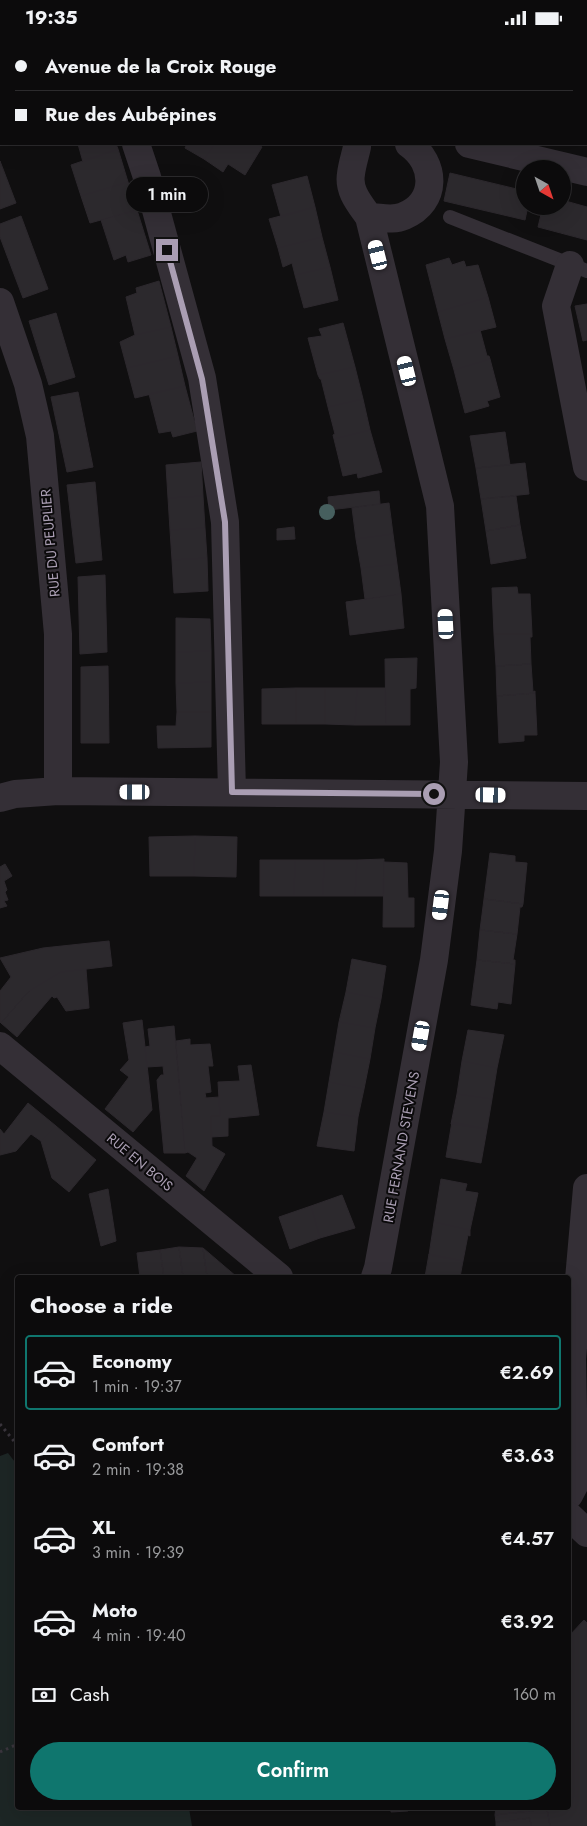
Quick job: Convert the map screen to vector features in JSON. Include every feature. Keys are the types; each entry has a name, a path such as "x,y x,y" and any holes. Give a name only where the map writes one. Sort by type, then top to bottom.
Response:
{"street":[{"path":"136,145 147,177 202,379 225,522 232,792"},
{"path":"359,145 351,174 354,197 369,217 391,219 404,216 420,205 428,193 430,176 426,162 418,151 410,145"},
{"path":"474,145 587,172"},
{"name":"RUE FERNAND STEVENS","path":"369,217 440,506 454,762 448,851 434,960 394,1187 376,1275"},
{"path":"579,268 556,306 587,467"},
{"name":"RUE DU PEUPLIER","path":"0,302 28,384 40,436 58,634 58,791"},
{"path":"0,798 15,794 58,791 587,796"},
{"name":"RUE EN BOIS","path":"0,1046 277,1275"},
{"path":"571,1491 576,1482 572,1359 587,1188"},
{"path":"571,1519 587,1533"}],"lane":[{"path":"450,217 579,268"}],"path":[{"path":"0,1424 15,1442"},
{"path":"0,1751 15,1744"}],"shaded area":[{"path":"8,1453 15,1462 15,1810 189,1810 192,1826 0,1826 0,1456"}],"building":[{"path":"78,145 116,145 118,149 83,162"},
{"path":"186,145 214,145 204,159 185,148"},
{"path":"214,145 258,145 262,147 245,175 228,164 223,172 204,159"},
{"path":"118,149 128,182 81,196 71,165"},
{"path":"0,161 16,203 0,209"},
{"path":"450,173 516,189 516,215 526,215 525,220 444,201"},
{"path":"307,176 315,207 281,217 272,185"},
{"path":"128,182 137,210 90,223 81,196"},
{"path":"571,203 587,207 587,240 538,227 541,215 571,215"},
{"path":"315,207 322,237 278,248 269,219"},
{"path":"137,210 151,255 128,262 126,255 114,260 101,220"},
{"path":"21,216 48,289 23,298 0,237 0,224"},
{"path":"322,237 330,267 295,275 292,263 283,267 278,248"},
{"path":"449,258 452,265 464,261 466,267 478,265 488,297 438,312 426,265"},
{"path":"330,267 338,300 304,308 295,275"},
{"path":"159,281 171,327 135,335 126,297 137,293 136,288"},
{"path":"488,297 496,327 445,339 438,312"},
{"path":"587,304 587,340 583,341 575,306"},
{"path":"56,313 75,377 49,385 29,321"},
{"path":"343,323 355,367 318,375 308,338 322,336 319,329"},
{"path":"171,327 178,356 127,368 120,342 135,335"},
{"path":"480,330 487,356 490,359 454,370 445,339"},
{"path":"178,356 185,386 135,398 127,368"},
{"path":"490,359 500,397 487,401 489,406 465,413 454,370"},
{"path":"355,367 363,399 328,407 321,379 318,375"},
{"path":"185,386 197,431 173,437 171,431 159,433 149,394"},
{"path":"78,392 93,467 67,472 51,397"},
{"path":"363,399 370,430 334,439 333,435 335,434 328,407"},
{"path":"370,430 382,472 358,478 357,473 343,476 334,439"},
{"path":"505,432 510,465 476,468 470,436"},
{"path":"201,462 203,496 168,498 166,465"},
{"path":"525,463 529,494 481,499 476,468"},
{"path":"95,482 102,560 76,563 67,485"},
{"path":"379,491 380,504 329,510 328,497"},
{"path":"203,496 205,528 170,530 168,498"},
{"path":"516,496 520,525 486,531 481,499"},
{"path":"389,503 393,534 356,539 352,508"},
{"path":"520,525 526,558 491,564 486,531"},
{"path":"294,527 295,539 277,540 277,529"},
{"path":"205,528 207,558 172,560 170,530"},
{"path":"393,534 397,564 361,568 356,539"},
{"path":"207,558 208,591 174,593 172,560"},
{"path":"397,564 401,594 365,599 361,568"},
{"path":"105,575 107,652 80,654 78,577"},
{"path":"517,587 518,594 530,594 532,634 494,634 492,588"},
{"path":"401,594 404,628 350,635 346,602"},
{"path":"176,618 210,619 211,651 176,652"},
{"path":"494,634 532,634 532,637 530,637 531,664 496,666"},
{"path":"211,651 211,682 176,683 176,652"},
{"path":"417,658 416,688 410,689 410,725 386,725 385,659"},
{"path":"531,664 533,692 535,691 535,693 497,696 496,666"},
{"path":"108,666 109,743 81,743 81,667"},
{"path":"211,682 211,712 177,712 176,683"},
{"path":"296,688 325,688 325,724 296,724"},
{"path":"296,688 296,724 262,724 262,689"},
{"path":"325,688 357,688 355,725 325,724"},
{"path":"357,688 385,688 386,725 355,725"},
{"path":"535,693 537,735 524,735 524,741 499,743 497,696"},
{"path":"177,712 211,712 211,747 158,748 157,726 176,726"},
{"path":"195,836 194,876 150,876 149,837"},
{"path":"195,836 237,837 236,877 194,876"},
{"path":"490,853 515,856 515,862 527,863 523,904 484,899"},
{"path":"384,859 383,896 355,896 357,860"},
{"path":"260,860 295,860 294,896 260,896"},
{"path":"295,860 324,860 323,896 294,896"},
{"path":"324,860 357,860 355,896 323,896"},
{"path":"384,862 407,863 408,898 414,898 414,927 383,927"},
{"path":"5,864 12,876 4,881 8,900 4,901 7,906 0,908 0,867"},
{"path":"484,899 523,904 520,907 517,934 480,930"},
{"path":"480,930 517,934 513,960 515,960 515,964 477,960"},
{"path":"109,941 112,966 61,972 29,991 0,1022 0,991 11,977 0,958 43,948"},
{"path":"352,959 386,966 381,999 346,992"},
{"path":"477,960 515,964 511,1004 498,1002 497,1009 471,1005"},
{"path":"86,969 89,1008 66,1011 57,997 54,998 52,996 17,1037 1,1023 29,991 61,972"},
{"path":"346,992 381,999 375,1028 339,1022"},
{"path":"142,1020 152,1110 133,1132 105,1109 129,1077 120,1070 129,1060 123,1023"},
{"path":"339,1022 375,1028 370,1059 334,1052"},
{"path":"174,1026 185,1153 164,1153 157,1080 161,1075 164,1075 163,1066 147,1067 145,1047 150,1046 148,1029"},
{"path":"468,1030 504,1035 497,1068 462,1061"},
{"path":"190,1039 190,1045 210,1044 213,1066 208,1066 211,1092 205,1093 206,1098 219,1097 220,1116 211,1116 212,1146 225,1154 204,1191 186,1176 197,1158 188,1152 185,1153 176,1041"},
{"path":"334,1052 370,1059 364,1089 329,1082"},
{"path":"462,1061 497,1068 492,1099 457,1094"},
{"path":"251,1065 259,1115 228,1118 228,1136 211,1137 211,1116 220,1116 218,1082 240,1081 238,1066"},
{"path":"329,1082 364,1089 358,1117 324,1112"},
{"path":"457,1094 492,1099 487,1129 451,1124"},
{"path":"28,1103 56,1126 41,1141 31,1134 16,1151 0,1155 0,1129 4,1134"},
{"path":"324,1112 358,1117 354,1151 317,1146"},
{"path":"452,1122 487,1129 481,1163 446,1157"},
{"path":"56,1126 96,1160 69,1192 52,1178 41,1141"},
{"path":"441,1179 467,1184 465,1191 478,1193 470,1230 434,1222"},
{"path":"108,1189 116,1241 101,1246 89,1194"},
{"path":"342,1195 355,1228 320,1238 311,1206"},
{"path":"311,1206 320,1238 290,1249 279,1217"},
{"path":"434,1222 470,1230 463,1261 429,1255"},
{"path":"179,1247 203,1248 207,1275 183,1275"},
{"path":"179,1247 183,1275 164,1275 160,1250"},
{"path":"203,1248 235,1275 207,1275"},
{"path":"160,1250 164,1275 140,1275 137,1253"},
{"path":"429,1254 463,1261 460,1275 425,1275"},
{"path":"584,1620 587,1623 587,1826 550,1826 547,1810 571,1810 571,1634"},
{"path":"391,1810 408,1810 408,1811 391,1812"},
{"path":"496,1810 538,1810 495,1815"},
{"path":"547,1810 550,1826 531,1826 530,1818 496,1822 495,1815"},
{"path":"530,1818 531,1826 496,1826 496,1822"}],"route":[{"path":"167,250 202,379 225,522 232,792 434,794"}]}
